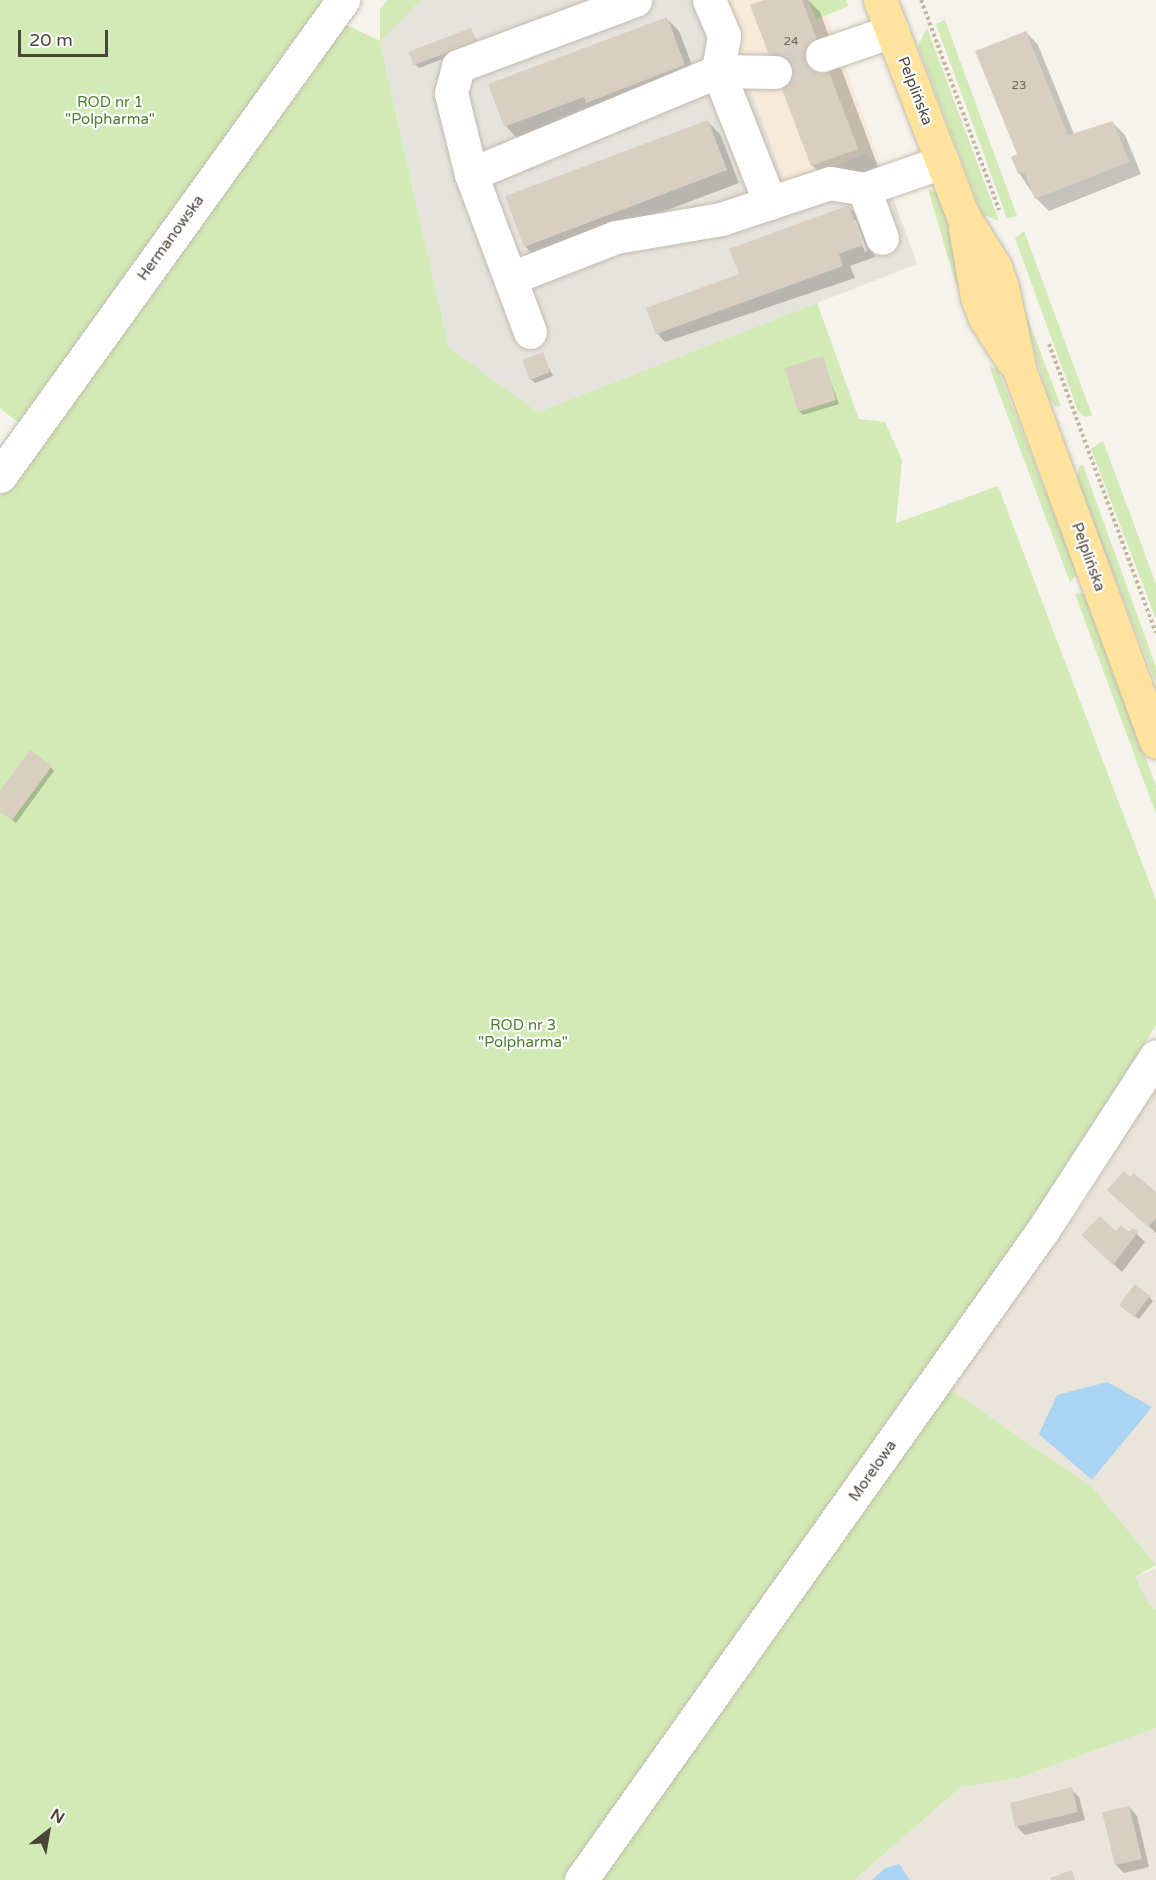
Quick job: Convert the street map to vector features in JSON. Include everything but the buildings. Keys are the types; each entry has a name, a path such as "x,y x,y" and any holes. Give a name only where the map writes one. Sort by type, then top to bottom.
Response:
{"main road":[{"name":"Pelplińska","path":"880,0 963,216 977,297 985,318 1020,372 1156,742"}],"street":[{"name":"Hermanowska","path":"3,464 343,0"},
{"path":"530,332 471,174 451,93 458,66 635,0"},
{"path":"710,0 724,36 718,71 770,203"},
{"path":"822,55 892,31"},
{"path":"471,174 718,71 775,72"},
{"path":"511,278 616,237 721,219 830,183 864,189 942,162"},
{"path":"864,189 882,238"},
{"name":"Morelowa","path":"581,1880 1036,1240 1156,1056"}],"path":[{"path":"921,0 1003,220"},
{"path":"1045,335 1156,633"}],"shaded area":[{"path":"421,0 719,0 785,185 864,154 882,167 917,264 538,412 449,348 380,41"},
{"path":"719,0 821,0 882,167 785,185"},
{"path":"1156,1082 1156,1565 1094,1489 950,1389 1088,1197"},
{"path":"1156,1568 1156,1609 1148,1603 1135,1577"},
{"path":"1156,1728 1156,1880 854,1880 961,1787 1018,1778"}],"green space":[{"name":"ROD nr 1 \"Polpharma\"","path":"0,0 325,0 21,425 0,408"},
{"name":"ROD nr 3 \"Polpharma\"","path":"387,0 421,0 380,42 449,348 538,412 817,303 859,419 885,422 902,460 896,523 998,486 1156,900 1156,1025 1062,1178 562,1880 0,1880 0,497 340,22 380,41 380,9"},
{"path":"808,0 846,0 849,6 816,19"},
{"path":"945,20 1017,216 1007,218 936,24"},
{"path":"927,28 999,221 982,214 918,46"},
{"path":"928,189 936,192 948,217 966,292 956,285"},
{"path":"1024,231 1092,415 1086,417 1078,411 1015,238"},
{"path":"1019,296 1061,406 1055,406 1048,398"},
{"path":"989,366 998,370 1073,562 1076,575 1070,582"},
{"path":"1103,441 1156,584 1156,619 1091,449"},
{"path":"1083,465 1156,667 1156,683 1077,481 1079,466"},
{"path":"1082,593 1086,596 1156,786 1156,814 1075,594"},
{"path":"950,1389 1094,1489 1156,1565 1135,1577 1148,1603 1156,1609 1156,1728 1018,1778 961,1787 854,1880 599,1880"}],"water":[{"path":"1107,1382 1152,1407 1092,1480 1039,1434 1057,1395"},
{"path":"899,1864 910,1880 872,1880 885,1868"}],"tunnel":[{"path":"775,72 822,55"}]}
